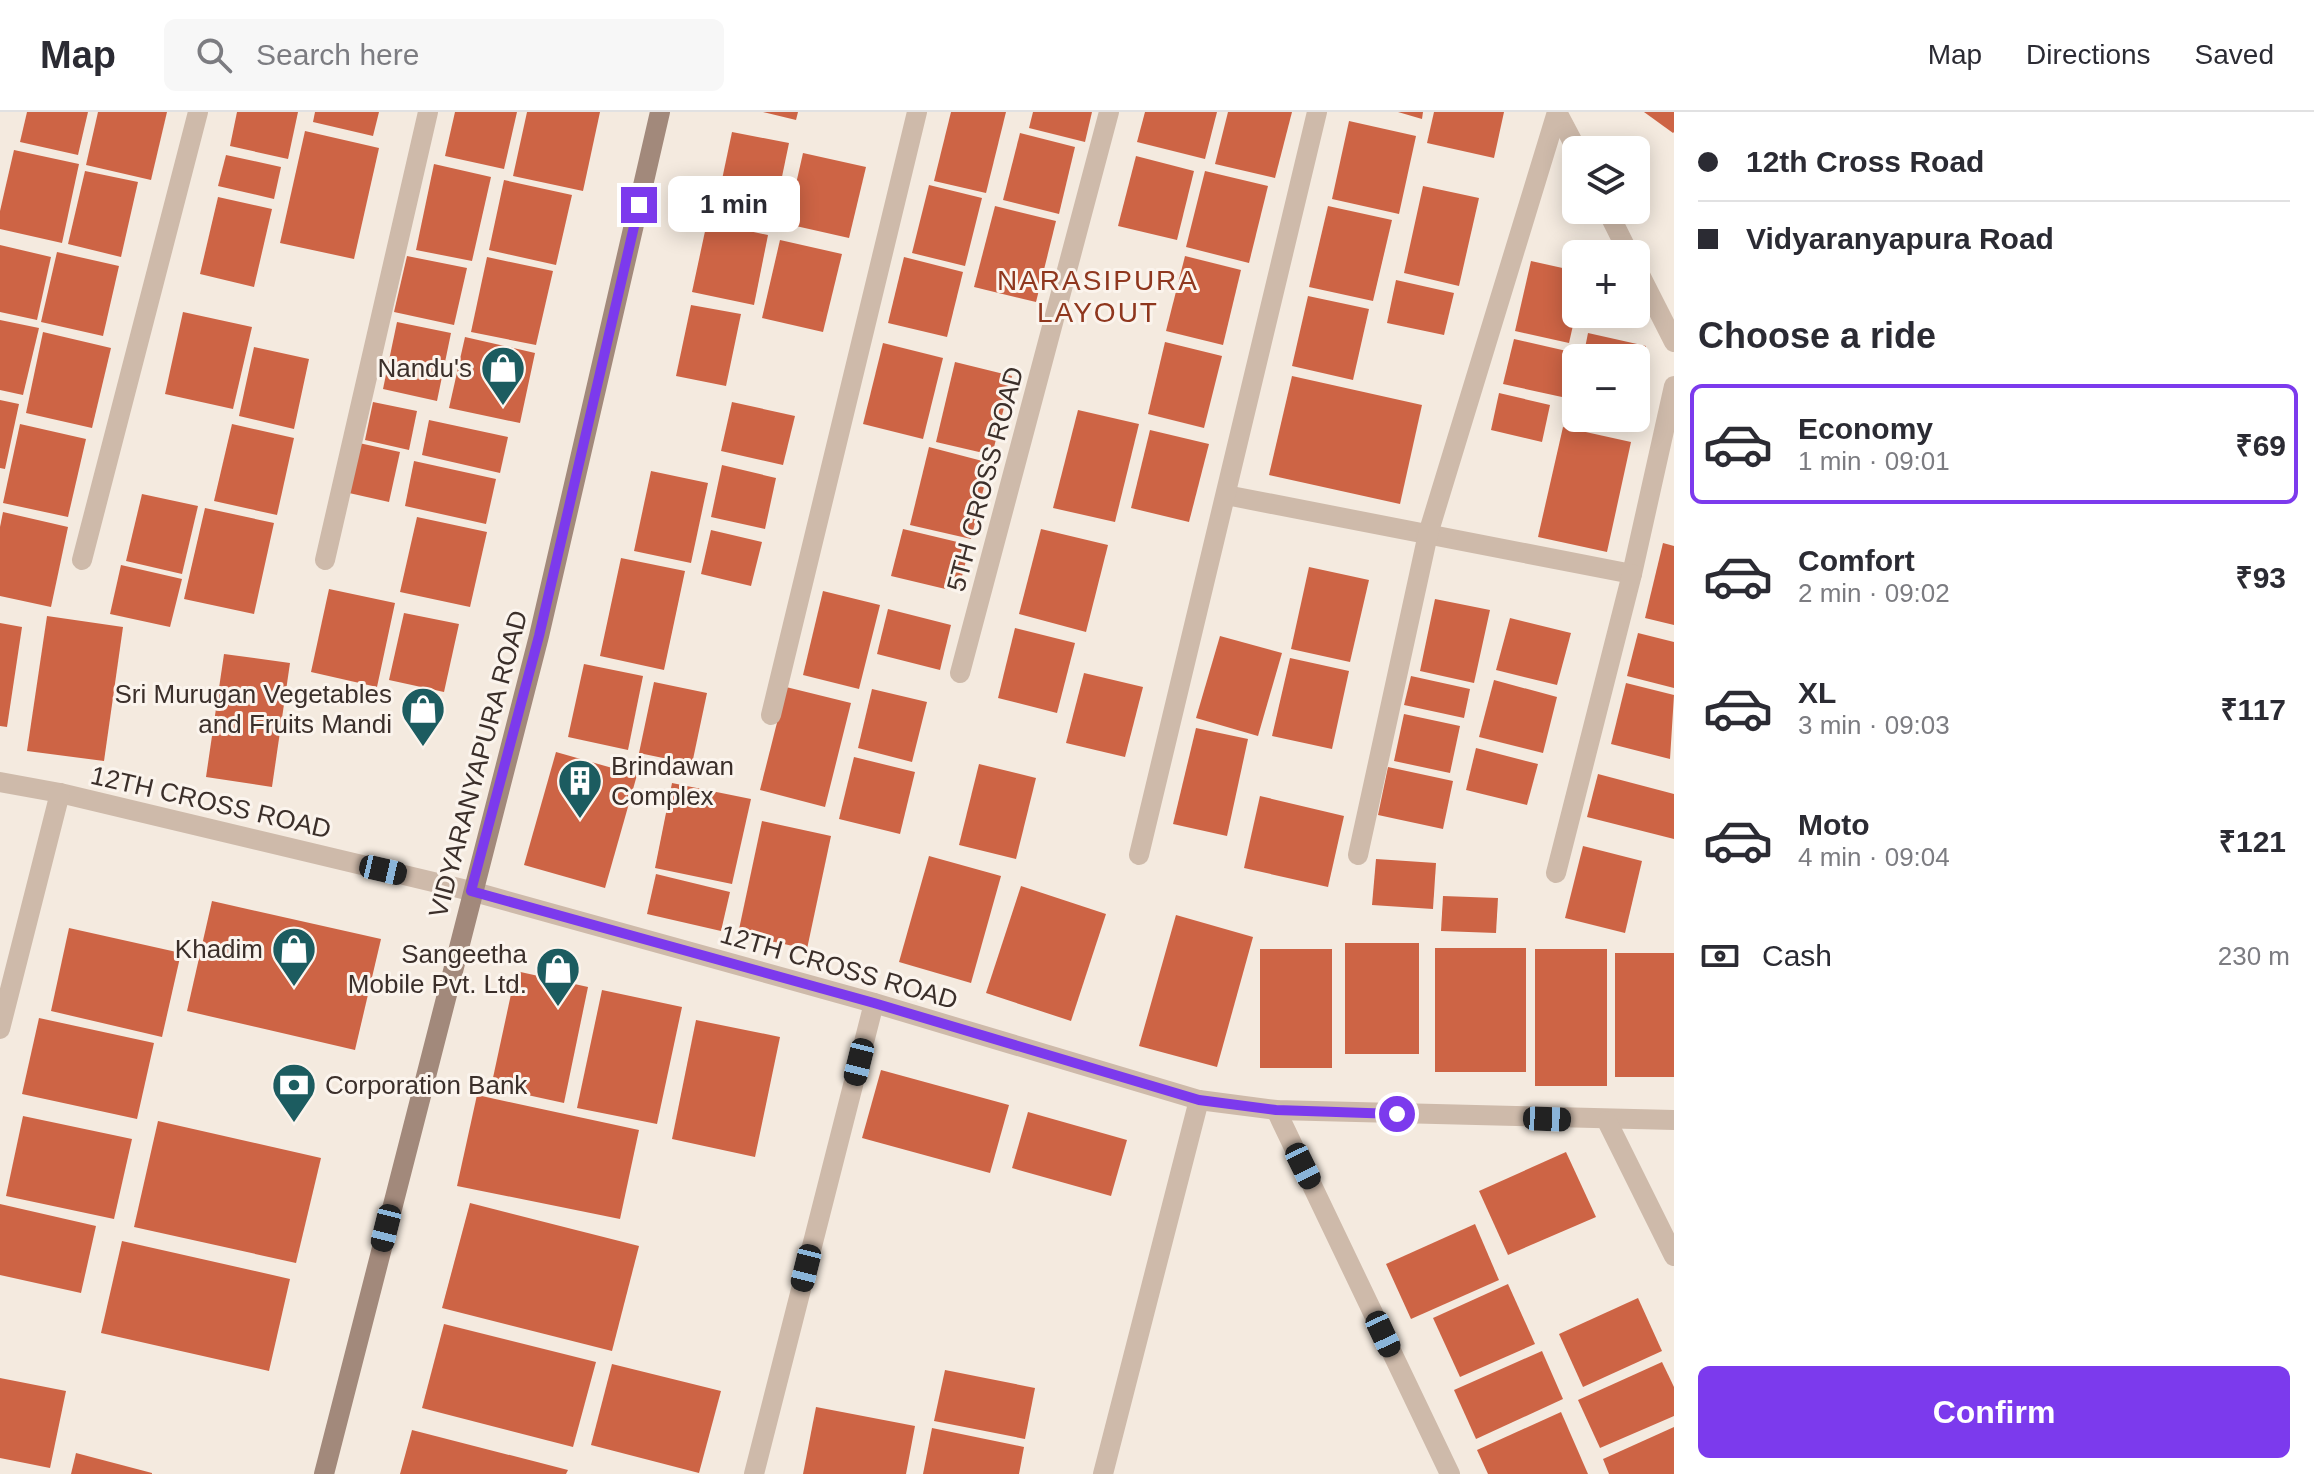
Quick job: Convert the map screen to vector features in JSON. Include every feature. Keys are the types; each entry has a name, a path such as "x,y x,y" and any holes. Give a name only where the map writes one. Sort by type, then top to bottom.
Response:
{"main road":[{"name":"VIDYARANYAPURA ROAD","path":"324,1474 471,891 539,636 660,112"}],"street":[{"path":"82,560 198,112"},
{"path":"325,560 428,112"},
{"path":"771,715 917,112"},
{"name":"5TH CROSS ROAD","path":"960,673 1109,112"},
{"path":"1139,855 1317,112"},
{"path":"1557,112 1570,136"},
{"path":"1358,855 1428,534 1557,112"},
{"path":"1650,295 1674,342"},
{"path":"1556,873 1632,574 1674,386"},
{"path":"1226,495 1632,574"},
{"name":"12TH CROSS ROAD","path":"0,782 60,793 471,891 874,1003 1199,1100 1276,1110 1607,1121 1674,1120"},
{"path":"0,1029 60,793"},
{"path":"754,1474 874,1003"},
{"path":"1103,1474 1199,1100"},
{"path":"1276,1110 1450,1474"},
{"path":"1607,1121 1674,1256"}],"building":[{"path":"27,112 88,112 78,155 20,142"},
{"path":"98,112 167,112 151,180 86,165"},
{"path":"237,112 298,112 288,159 230,146"},
{"path":"315,112 379,112 373,136 313,122"},
{"path":"455,112 517,112 504,169 445,156"},
{"path":"527,112 600,112 583,191 513,176"},
{"path":"763,112 798,112 796,120"},
{"path":"951,112 1006,112 986,193 934,181"},
{"path":"1033,112 1092,112 1085,142 1029,128"},
{"path":"1145,112 1217,112 1205,159 1137,142"},
{"path":"1228,112 1292,112 1275,178 1215,164"},
{"path":"1398,112 1423,112 1422,119"},
{"path":"1434,112 1504,112 1494,158 1427,143"},
{"path":"1644,112 1674,112 1674,132 1673,133"},
{"path":"1349,121 1416,136 1399,214 1332,199"},
{"path":"305,131 379,148 354,259 280,243"},
{"path":"732,132 789,143 773,220 716,208"},
{"path":"1020,133 1075,147 1059,214 1003,200"},
{"path":"14,150 79,164 62,243 0,229 0,211"},
{"path":"803,153 866,167 849,238 787,224"},
{"path":"226,155 281,167 274,199 218,186"},
{"path":"1136,156 1194,171 1177,240 1118,226"},
{"path":"434,164 491,177 472,261 416,250"},
{"path":"85,171 138,182 121,257 68,244"},
{"path":"1205,171 1268,186 1249,263 1186,247"},
{"path":"504,180 572,195 556,265 489,250"},
{"path":"929,185 982,198 965,266 912,253"},
{"path":"1423,186 1479,198 1459,286 1404,273"},
{"path":"218,197 272,209 254,287 200,274"},
{"path":"995,206 1056,221 1036,302 974,287"},
{"path":"1328,206 1392,220 1373,301 1309,287"},
{"path":"707,222 768,235 754,305 692,292"},
{"path":"780,240 842,254 823,332 762,318"},
{"path":"0,245 51,257 37,320 0,312"},
{"path":"57,252 119,266 103,336 41,322"},
{"path":"407,256 467,268 454,325 394,312"},
{"path":"1185,256 1241,270 1223,345 1166,331"},
{"path":"487,257 553,271 536,345 471,332"},
{"path":"904,257 963,272 947,337 888,323"},
{"path":"1531,261 1562,268 1562,328 1572,328 1569,343 1515,331"},
{"path":"1396,280 1454,293 1444,335 1387,323"},
{"path":"1308,296 1369,309 1353,380 1292,366"},
{"path":"691,305 741,314 726,386 676,376"},
{"path":"183,312 252,327 233,409 165,394"},
{"path":"0,320 39,328 23,395 0,390"},
{"path":"397,322 451,333 437,401 383,389"},
{"path":"43,332 111,348 92,428 26,413"},
{"path":"1588,333 1637,344 1586,344"},
{"path":"465,337 535,353 520,423 449,408"},
{"path":"1514,339 1562,350 1562,397 1503,384"},
{"path":"1165,342 1222,356 1204,428 1148,414"},
{"path":"883,343 943,358 923,439 863,424"},
{"path":"254,347 309,359 294,429 239,416"},
{"path":"955,362 1012,376 992,455 936,442"},
{"path":"1292,376 1422,405 1400,504 1269,475"},
{"path":"1499,393 1550,405 1542,442 1491,430"},
{"path":"0,400 19,404 5,469 0,468"},
{"path":"373,402 417,411 409,450 365,440"},
{"path":"732,402 795,416 783,465 721,451"},
{"path":"1078,410 1139,424 1115,522 1053,508"},
{"path":"429,420 508,437 500,473 422,455"},
{"path":"20,424 86,439 68,517 3,503"},
{"path":"232,424 294,438 277,515 214,501"},
{"path":"1150,430 1209,444 1189,522 1131,508"},
{"path":"1562,431 1586,432 1631,442 1607,552 1538,537"},
{"path":"359,443 400,452 389,502 349,493"},
{"path":"929,447 990,463 971,539 910,525"},
{"path":"414,461 496,479 486,524 405,506"},
{"path":"722,465 776,478 765,529 711,517"},
{"path":"651,471 708,483 691,563 634,551"},
{"path":"142,494 198,506 182,574 126,561"},
{"path":"205,508 274,523 254,614 184,599"},
{"path":"3,512 68,527 51,607 0,596 0,527"},
{"path":"417,517 487,532 470,607 400,592"},
{"path":"903,529 970,545 958,592 891,576"},
{"path":"1041,529 1108,545 1086,632 1019,614"},
{"path":"711,530 762,542 751,586 701,574"},
{"path":"1663,543 1674,546 1674,625 1645,618"},
{"path":"621,558 685,571 664,670 600,656"},
{"path":"121,565 182,579 170,627 110,614"},
{"path":"1309,567 1369,580 1350,662 1291,649"},
{"path":"329,589 395,603 377,687 311,672"},
{"path":"823,591 880,605 859,689 803,675"},
{"path":"1435,599 1490,610 1474,683 1420,671"},
{"path":"888,609 951,625 940,670 877,654"},
{"path":"404,613 459,624 444,692 389,680"},
{"path":"47,616 123,627 104,761 27,751"},
{"path":"1510,618 1571,633 1557,685 1496,670"},
{"path":"0,623 22,627 7,727 0,726"},
{"path":"1015,628 1075,643 1057,713 998,698"},
{"path":"1638,633 1674,642 1674,688 1627,676"},
{"path":"1220,636 1282,653 1258,736 1196,718"},
{"path":"224,654 290,663 272,787 206,777"},
{"path":"1290,658 1349,671 1332,749 1272,736"},
{"path":"584,664 643,676 628,750 568,737"},
{"path":"1084,673 1143,687 1125,757 1066,743"},
{"path":"1411,676 1470,689 1464,718 1404,705"},
{"path":"1494,680 1557,697 1543,753 1479,737"},
{"path":"654,682 707,693 692,764 639,753"},
{"path":"1626,683 1674,695 1670,759 1611,744"},
{"path":"786,687 851,703 825,807 760,790"},
{"path":"872,689 927,702 912,762 858,748"},
{"path":"1404,714 1460,726 1450,773 1394,761"},
{"path":"1196,728 1248,739 1227,836 1173,824"},
{"path":"1476,748 1538,764 1527,805 1466,790"},
{"name":"Brindawan Complex","path":"556,752 637,775 605,888 524,865"},
{"path":"854,757 915,772 900,834 839,819"},
{"path":"979,764 1036,778 1016,859 959,845"},
{"path":"1388,767 1453,781 1443,829 1378,815"},
{"path":"1598,774 1674,794 1674,839 1587,817"},
{"path":"672,783 751,799 732,884 655,868"},
{"path":"1260,796 1344,816 1328,887 1244,868"},
{"path":"762,821 831,836 807,949 738,934"},
{"path":"1583,846 1642,861 1625,933 1565,918"},
{"path":"929,856 1001,876 971,983 899,962"},
{"path":"1376,859 1436,863 1433,909 1372,905"},
{"path":"656,874 730,892 721,931 647,914"},
{"path":"1021,886 1106,914 1071,1021 986,993"},
{"path":"1443,896 1498,898 1496,933 1441,931"},
{"path":"212,901 381,939 355,1050 187,1011"},
{"path":"1176,915 1253,937 1217,1067 1139,1046"},
{"path":"69,928 181,953 162,1037 51,1011"},
{"path":"1345,943 1419,943 1419,1054 1345,1054"},
{"path":"1435,948 1526,948 1526,1072 1435,1072"},
{"path":"1260,949 1332,949 1332,1068 1260,1068"},
{"path":"1535,949 1607,949 1607,1086 1535,1086"},
{"path":"1615,953 1674,953 1674,1077 1615,1077"},
{"path":"516,971 588,987 564,1103 491,1087"},
{"path":"602,990 682,1007 657,1124 577,1108"},
{"path":"39,1018 154,1043 137,1119 22,1094"},
{"path":"696,1020 780,1037 755,1157 672,1139"},
{"path":"881,1070 1009,1105 990,1173 862,1138"},
{"path":"477,1095 639,1130 620,1219 457,1186"},
{"path":"1028,1112 1127,1140 1111,1196 1012,1168"},
{"path":"23,1116 132,1139 114,1219 6,1196"},
{"path":"158,1121 321,1158 296,1263 134,1227"},
{"path":"1566,1152 1596,1217 1508,1255 1479,1191"},
{"path":"470,1203 639,1246 612,1351 442,1308"},
{"path":"0,1204 96,1226 81,1293 0,1275"},
{"path":"1475,1224 1499,1280 1411,1319 1386,1264"},
{"path":"122,1241 290,1279 269,1371 101,1333"},
{"path":"1508,1284 1535,1344 1460,1377 1433,1318"},
{"path":"1638,1298 1662,1351 1583,1387 1559,1334"},
{"path":"444,1324 596,1362 573,1447 422,1408"},
{"path":"1542,1351 1563,1399 1476,1439 1454,1390"},
{"path":"1662,1362 1674,1387 1674,1416 1600,1448 1578,1400"},
{"path":"612,1364 721,1391 699,1473 591,1445"},
{"path":"945,1370 1035,1388 1025,1439 934,1421"},
{"path":"0,1378 66,1391 50,1468 0,1458"},
{"path":"816,1407 915,1426 906,1474 803,1474"},
{"path":"1561,1412 1588,1474 1488,1474 1477,1450"},
{"path":"1674,1427 1674,1474 1609,1474 1603,1459"},
{"path":"932,1428 1024,1447 1019,1474 923,1474"},
{"path":"412,1430 568,1470 566,1474 400,1474"},
{"path":"76,1453 152,1473 152,1474 71,1474"}],"place":[{"name":"Nandu's","path":"503,407"},
{"name":"Sri Murugan Vegetables and Fruits Mandi","path":"423,748"},
{"name":"Brindawan Complex","path":"580,820"},
{"name":"Khadim","path":"294,988"},
{"name":"Sangeetha Mobile Pvt. Ltd.","path":"558,1008"},
{"name":"Corporation Bank","path":"294,1124"}],"district":[{"name":"NARASIPURA LAYOUT","path":"1098,296"}],"route":[{"path":"639,205 539,636 471,891 874,1003 1199,1100 1276,1110 1397,1114"}]}
